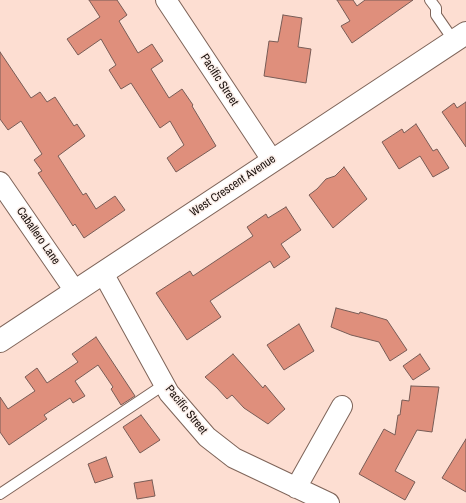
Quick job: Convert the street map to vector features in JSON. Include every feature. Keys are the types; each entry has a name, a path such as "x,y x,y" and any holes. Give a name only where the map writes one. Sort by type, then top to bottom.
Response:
{"street":[{"name":"Pacific Street","path":"166,0 272,160"},
{"name":"West Crescent Avenue","path":"0,341 460,37"},
{"name":"Caballero Lane","path":"0,182 75,291"},
{"name":"Pacific Street","path":"103,273 169,393 207,437 234,458 329,503"},
{"path":"296,488 342,406"}],"lane":[{"path":"430,0 436,8 436,15 460,37"},
{"path":"0,494 165,384"}],"building":[{"path":"89,0 117,0 127,15 119,21 138,53 152,44 163,61 151,69 169,98 182,89 193,105 192,106 216,146 176,172 167,158 184,145 170,121 160,128 131,83 121,89 109,70 116,65 101,39 78,55 67,39 100,17"},
{"path":"337,0 353,0 357,6 365,0 413,0 352,43 341,26 350,21"},
{"path":"283,15 302,18 298,47 311,49 306,83 264,76 269,41 278,42"},
{"path":"0,52 31,98 40,92 47,102 55,97 74,126 77,124 85,136 58,156 83,195 86,193 96,209 115,196 125,210 84,238 75,224 73,226 38,173 42,171 34,160 42,154 21,121 8,130 0,119"},
{"path":"466,102 466,147 442,112 454,103 457,108"},
{"path":"416,124 433,151 437,149 449,168 433,177 420,156 399,169 382,142 402,129 404,133"},
{"path":"344,167 367,199 333,228 309,195 326,179 335,176"},
{"path":"286,207 301,230 281,244 290,257 274,268 270,261 210,301 221,317 187,340 156,293 190,271 193,276 253,236 247,227 266,214 268,218"},
{"path":"336,308 359,314 360,312 387,320 407,350 390,361 379,342 351,335 331,327"},
{"path":"299,324 314,351 284,370 267,345"},
{"path":"96,337 135,396 121,405 111,389 113,387 98,365 75,381 85,396 73,403 70,398 44,415 47,419 9,445 0,432 0,397 8,409 35,391 25,377 37,368 47,383 78,362 72,354"},
{"path":"233,354 263,388 265,385 285,409 268,424 244,408 232,395 227,399 205,377"},
{"path":"420,354 430,369 413,380 403,366"},
{"path":"411,386 439,387 432,432 417,430 395,471 415,482 405,500 359,474 384,429 395,435 402,400 409,401"},
{"path":"141,415 160,440 140,453 123,427"},
{"path":"466,439 466,492 442,478"},
{"path":"106,457 113,477 95,483 88,464"},
{"path":"152,480 155,496 137,499 134,483"}]}
